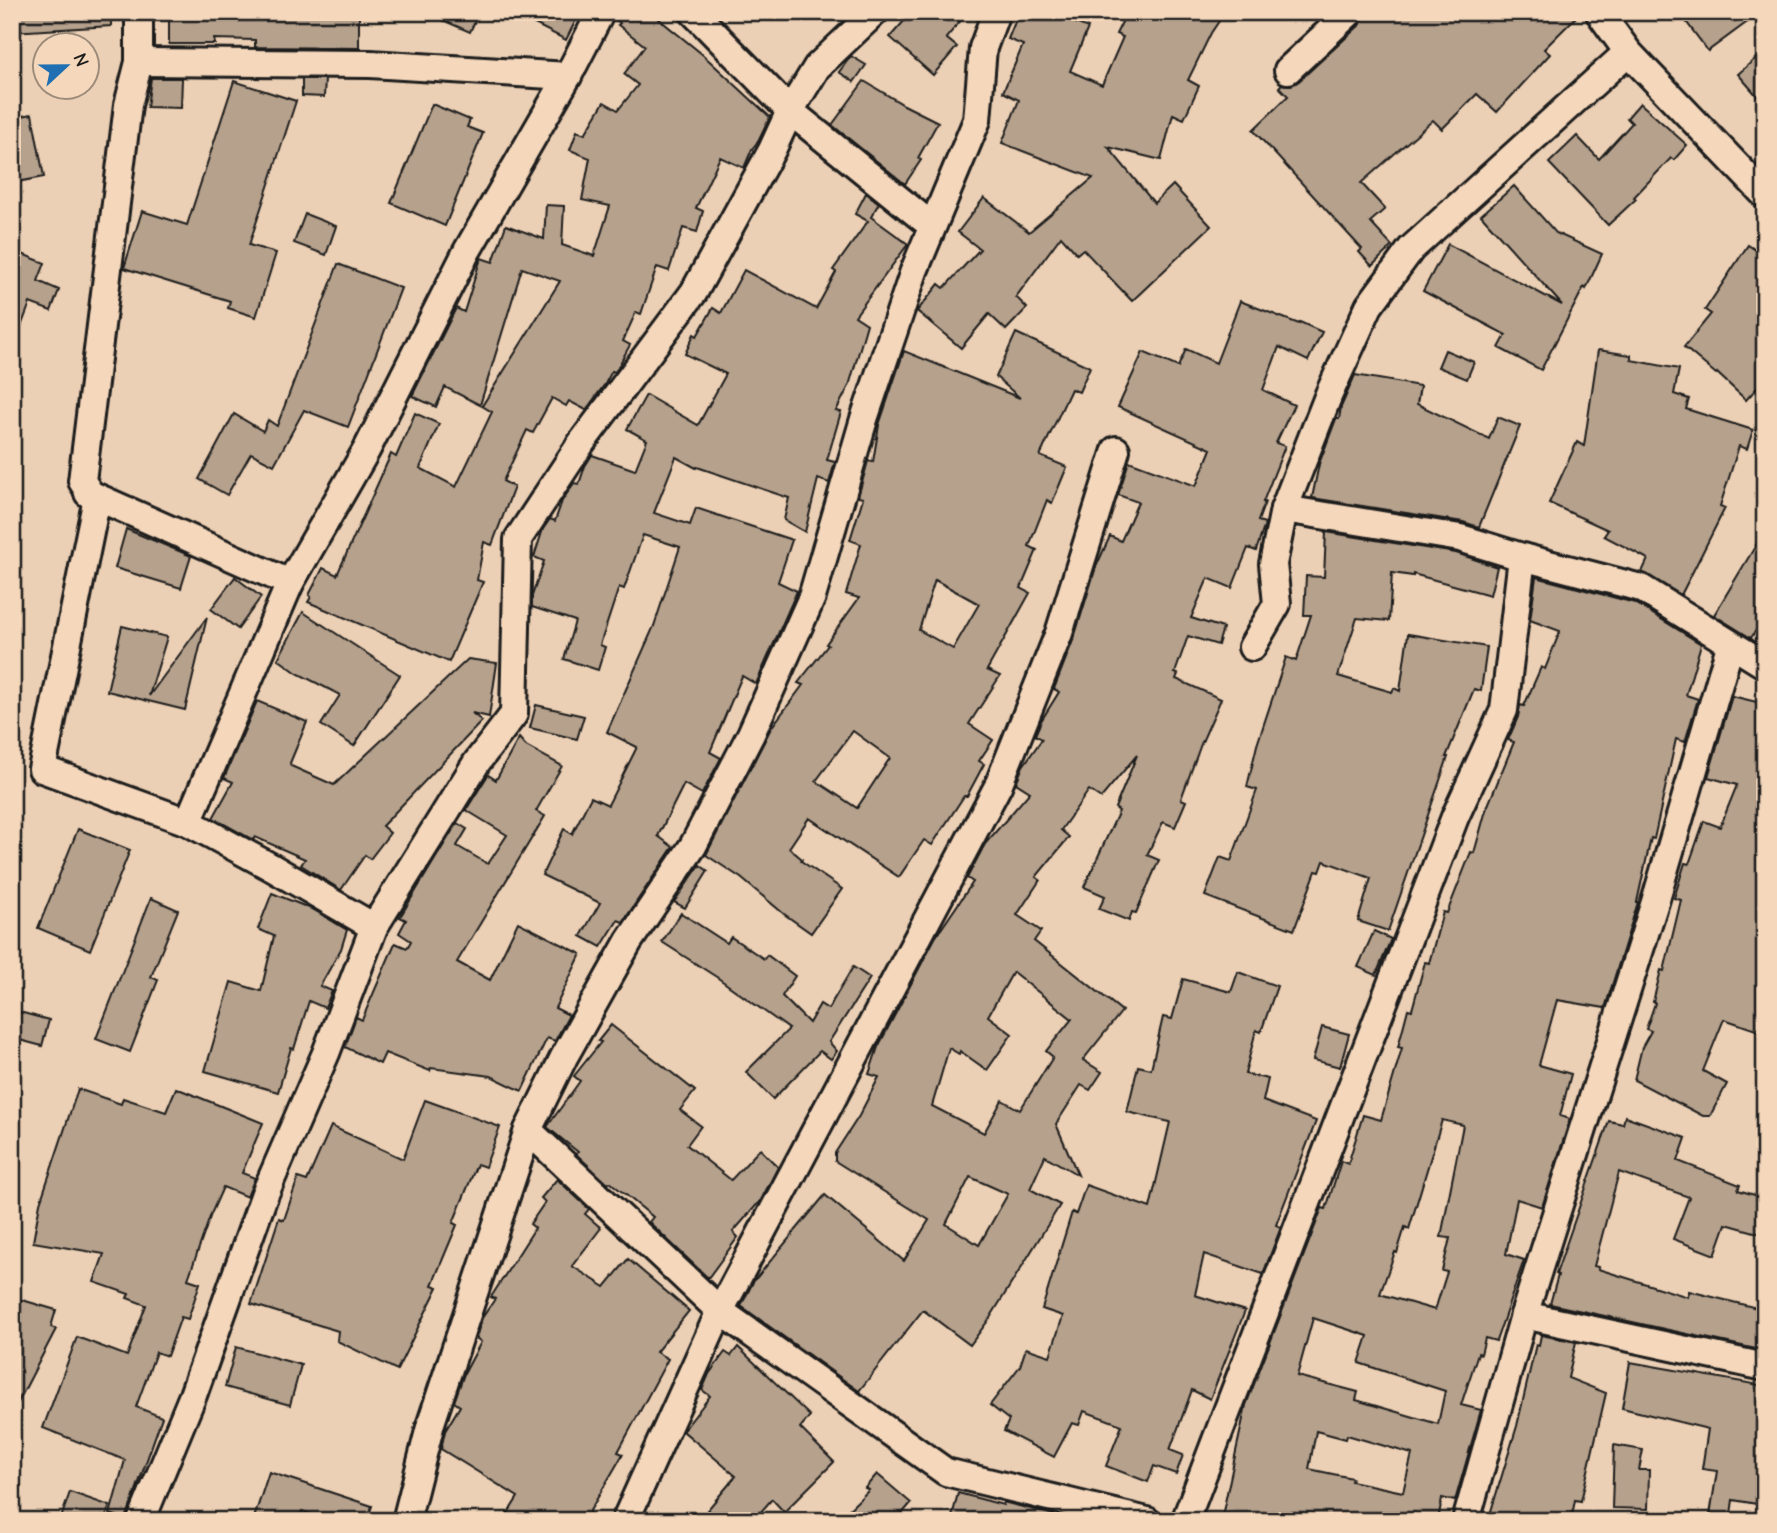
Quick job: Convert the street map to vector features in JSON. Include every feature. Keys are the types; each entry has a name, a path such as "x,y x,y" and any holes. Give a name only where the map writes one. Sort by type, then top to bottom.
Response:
{"street":[{"path":"139,12 139,61 128,105 82,481 96,503 42,769 188,822 374,927"},
{"path":"188,822 290,583 367,449 467,251 568,76 601,12"},
{"path":"692,12 790,111 922,218 933,224"},
{"path":"141,1521 193,1395 264,1196 327,1053 374,927 478,762 514,714 518,539 582,442 694,292 772,150 790,111 817,67 875,12"},
{"path":"406,1521 431,1423 528,1130 564,1057 629,941 692,846 751,734 812,597 864,419 914,271 977,120 983,48 996,12"},
{"path":"1288,70 1350,12"},
{"path":"1598,12 1628,51 1765,195"},
{"path":"1252,647 1277,604 1273,564 1284,509 1329,394 1369,306 1412,249 1628,51"},
{"path":"139,61 370,64 568,76"},
{"path":"625,1521 720,1311 998,786 1059,633 1116,450"},
{"path":"88,493 290,583"},
{"path":"1284,509 1460,538 1641,588 1730,646 1765,665"},
{"path":"1185,1521 1455,817 1504,710 1522,557"},
{"path":"1466,1521 1524,1315 1655,902 1730,646"},
{"path":"528,1130 720,1311 946,1472 1071,1512 1147,1521"},
{"path":"1524,1315 1765,1367"}],"building":[{"path":"12,12 111,12 111,26 12,32"},
{"path":"169,12 214,12 214,16 255,17 255,12 359,12 359,48 255,47 255,40 214,39 215,44 169,44"},
{"path":"424,12 479,12 470,32"},
{"path":"511,12 580,12 566,40"},
{"path":"617,12 664,12 659,19 702,54 770,117 744,168 720,157 696,208 703,211 697,232 683,228 669,271 657,267 641,314 636,312 623,341 630,345 615,372 612,371 586,410 569,401 566,406 552,398 533,433 527,430 503,481 514,487 492,545 484,542 477,580 483,582 449,662 308,602 311,597 309,595 323,568 337,575 391,454 396,457 415,413 439,424 420,468 456,487 492,412 482,406 560,281 522,268 480,405 445,387 436,407 412,396 456,308 464,312 481,258 493,262 506,225 544,239 546,205 564,206 562,245 594,256 610,206 582,200 590,158 570,150 577,131 585,134 604,102 618,110 638,85 624,74 645,46 618,25 620,23 615,19"},
{"path":"912,12 968,12 946,38 957,47 933,75 890,37"},
{"path":"1019,12 1050,12 1088,28 1070,71 1102,85 1123,37 1116,34 1127,12 1225,12 1211,33 1188,80 1199,86 1184,119 1173,114 1161,160 1108,147 1154,203 1173,185 1211,226 1132,301 1083,249 1077,254 1061,236 1016,297 1027,308 1006,330 989,314 961,348 917,311 939,284 944,288 980,249 958,232 984,198 1029,232 1093,178 1002,143 1019,100 1003,92 1023,45 1008,39"},
{"path":"1365,12 1581,12 1544,49 1550,54 1497,112 1477,94 1442,129 1433,120 1361,183 1385,209 1370,222 1392,246 1372,266 1359,252 1362,249 1253,130 1288,96 1279,87 1299,81 1361,24"},
{"path":"1679,12 1761,12 1708,51"},
{"path":"1765,50 1765,105 1738,74"},
{"path":"851,56 866,65 854,82 839,72"},
{"path":"151,78 182,78 181,108 147,107"},
{"path":"302,79 325,79 324,97 302,96"},
{"path":"234,81 296,101 249,245 276,253 256,317 228,308 230,301 124,268 142,211 187,225"},
{"path":"864,81 938,122 918,158 921,160 905,184 832,125"},
{"path":"1640,103 1687,145 1674,160 1671,158 1634,197 1636,199 1608,225 1549,163 1577,136 1599,159 1632,123 1627,118"},
{"path":"432,104 470,120 467,127 483,133 445,226 391,203"},
{"path":"32,114 44,177 12,183 12,118"},
{"path":"1514,186 1556,233 1602,254 1586,289 1584,287 1541,370 1499,348 1506,335 1423,291 1448,244 1562,305 1481,215"},
{"path":"866,193 879,203 871,217 908,244 855,316 867,324 849,386 836,411 841,412 827,460 835,462 829,483 818,479 805,532 784,520 789,498 696,468 676,457 654,513 690,525 696,508 792,540 778,582 797,591 756,684 742,676 710,752 721,758 702,794 684,784 658,836 673,847 623,922 618,920 601,947 581,936 600,903 542,875 564,829 572,834 591,797 608,805 637,747 607,732 654,626 680,547 643,535 624,589 619,587 600,645 605,647 598,670 564,659 575,621 532,607 532,596 544,561 534,557 543,529 550,519 555,521 562,501 574,483 579,484 592,455 635,470 647,440 627,429 646,395 698,425 726,374 685,354 694,334 697,336 713,308 721,313 744,270 816,309 836,272 833,270 868,221 855,214"},
{"path":"305,214 336,226 326,255 294,243"},
{"path":"1748,245 1765,256 1765,379 1746,400 1684,347 1711,314 1705,310"},
{"path":"12,250 45,263 38,281 59,290 51,311 30,303 14,345 12,345"},
{"path":"338,264 401,288 348,427 304,410 274,465 251,453 227,495 199,479 234,414 263,431 268,420 277,426"},
{"path":"1240,301 1322,332 1308,361 1279,347 1263,390 1294,405 1276,443 1285,446 1263,502 1258,521 1265,523 1256,551 1248,548 1232,588 1208,578 1191,618 1223,628 1218,645 1188,636 1175,673 1178,674 1176,679 1221,699 1181,799 1186,801 1175,827 1163,822 1147,855 1159,860 1136,913 1132,912 1129,921 1099,909 1105,896 1084,887 1119,811 1115,808 1137,755 1101,798 1089,790 1061,830 1069,837 1036,877 1040,880 1017,915 1041,931 1034,941 1122,1011 1083,1060 1102,1072 1090,1090 1081,1085 1056,1124 1078,1175 1045,1156 1030,1189 1060,1205 990,1318 970,1345 923,1310 859,1391 741,1306 753,1282 825,1195 904,1261 929,1220 835,1161 835,1153 859,1116 879,1077 869,1074 878,1047 935,938 973,882 967,878 985,844 1030,792 1016,783 1023,766 1042,739 1035,735 1059,692 1054,689 1074,638 1096,567 1110,536 1121,541 1138,502 1118,495 1129,461 1196,486 1211,449 1118,407 1143,352 1178,367 1186,349 1216,363","holes":["1013,972 1072,1019 1046,1051 1053,1057 1020,1110 1002,1100 984,1133 932,1106 949,1048 959,1054 960,1051 987,1070 1012,1034 988,1016","970,1177 1008,1194 979,1245 946,1224"]},
{"path":"1016,333 1090,367 1079,392 1071,389 1040,456 1067,467 1052,503 1047,500 1029,546 1037,550 1021,588 1030,593 987,670 1000,676 969,724 993,740 979,761 984,764 967,796 964,796 932,845 924,840 899,877 809,818 789,848 801,861 842,889 811,933 741,878 706,855 771,728 803,685 798,683 828,645 826,644 859,598 846,594 861,544 850,540 863,498 858,497 868,461 873,462 879,425 904,351 1020,398 996,377","holes":["935,580 979,604 953,649 919,630","853,731 890,758 857,808 816,781"]},
{"path":"1445,350 1474,362 1467,379 1438,367"},
{"path":"1598,350 1631,355 1631,360 1679,369 1674,394 1689,399 1686,409 1753,430 1747,449 1739,446 1720,506 1725,508 1681,595 1642,572 1648,559 1604,536 1608,530 1549,503 1577,442 1584,446"},
{"path":"1355,375 1420,386 1417,404 1489,439 1498,417 1520,426 1479,527 1463,522 1312,498 1319,464"},
{"path":"126,529 191,556 181,588 115,568"},
{"path":"1765,530 1765,616 1751,638 1714,615"},
{"path":"1326,532 1456,553 1497,567 1490,595 1413,574 1392,573 1389,621 1357,618 1338,676 1392,692 1394,688 1400,691 1408,634 1487,647 1481,691 1474,689 1446,757 1388,931 1358,921 1371,878 1324,861 1320,872 1316,871 1294,930 1205,896 1220,857 1231,861 1257,790 1247,787 1257,745 1286,657 1296,661 1311,615 1304,615 1306,576 1324,577"},
{"path":"235,577 261,597 238,629 211,609"},
{"path":"1536,577 1635,603 1701,644 1686,695 1698,699 1685,742 1676,739 1638,902 1605,1008 1557,1000 1539,1065 1571,1074 1560,1116 1570,1119 1542,1207 1517,1199 1506,1254 1524,1260 1496,1341 1485,1338 1461,1405 1481,1410 1455,1501 1442,1498 1438,1521 1221,1521 1246,1405 1322,1208 1326,1209 1341,1161 1348,1164 1363,1115 1381,1120 1402,1048 1398,1047 1408,1009 1412,1010 1425,962 1429,963 1443,912 1447,913 1471,852 1474,853 1486,810 1514,742 1508,740 1520,705 1524,706 1541,667 1545,669 1560,631 1530,620","holes":["1442,1120 1463,1125 1441,1237 1450,1238 1442,1271 1447,1272 1435,1310 1380,1294 1405,1227 1409,1229","1313,1318 1368,1336 1359,1363 1445,1391 1438,1424 1356,1400 1358,1392 1297,1376","1316,1431 1346,1439 1347,1435 1412,1454 1403,1492 1309,1469"]},
{"path":"303,612 400,675 354,746 321,725 340,695 297,673 278,659"},
{"path":"207,617 185,710 107,691 122,626 167,637 149,696"},
{"path":"468,659 497,663 489,717 472,713 482,721 382,826 390,833 370,859 365,855 341,890 301,865 305,859 255,837 253,840 213,818 233,782 224,778 257,701 307,722 291,766 334,785"},
{"path":"1732,696 1765,704 1765,1033 1724,1019 1703,1071 1727,1084 1710,1116 1703,1116 1634,1080 1642,1047 1651,1031 1646,1029 1655,1003 1653,1002 1661,970 1664,971 1681,900 1674,898 1685,863 1689,864 1704,821 1720,827 1737,785 1708,777"},
{"path":"536,705 584,716 577,739 530,728"},
{"path":"519,738 526,746 562,766 536,811 545,816 457,962 490,980 518,922 581,954 555,1008 569,1015 555,1041 547,1038 522,1091 491,1076 431,1068 430,1071 385,1053 380,1064 345,1047 356,1017 362,1020 395,943 407,948 411,941 399,933 406,920 400,917 457,823 467,829 457,846 488,864 507,835 466,810 488,775 496,780"},
{"path":"78,829 130,850 90,950 38,928"},
{"path":"700,865 708,871 685,908 674,902"},
{"path":"272,893 314,910 347,930 341,949 320,986 332,991 325,1008 309,1001 278,1092 205,1071 231,982 261,991 274,936 258,929"},
{"path":"151,898 178,910 151,977 158,980 130,1052 96,1039"},
{"path":"681,913 727,943 731,937 764,959 767,955 795,976 782,996 809,1023 820,1004 828,1009 853,967 870,978 829,1042 837,1051 831,1059 820,1051 773,1099 746,1072 789,1029 662,942"},
{"path":"1374,931 1391,939 1376,975 1358,967"},
{"path":"1238,972 1277,986 1261,1032 1256,1030 1245,1074 1268,1079 1263,1101 1316,1121 1276,1225 1281,1227 1263,1274 1204,1254 1195,1295 1245,1311 1210,1399 1192,1390 1170,1450 1183,1455 1176,1474 1154,1466 1148,1482 1106,1466 1122,1425 1084,1411 1079,1425 1072,1423 1054,1457 1004,1431 1009,1420 990,1405 1020,1366 1026,1348 1050,1356 1063,1316 1042,1309 1072,1212 1076,1214 1086,1185 1150,1208 1170,1122 1127,1112 1138,1066 1151,1069 1163,1017 1172,1019 1183,979 1231,992"},
{"path":"12,1010 49,1020 42,1046 12,1038"},
{"path":"611,1025 695,1091 680,1110 701,1126 687,1145 731,1180 760,1149 778,1167 761,1200 733,1232 738,1237 708,1278 649,1222 653,1217 610,1182 608,1184 576,1154 578,1152 547,1127 580,1081 574,1076"},
{"path":"1322,1027 1349,1034 1340,1067 1313,1060"},
{"path":"176,1088 263,1123 242,1173 255,1178 247,1197 223,1187 188,1279 200,1283 188,1319 181,1317 167,1356 156,1352 136,1407 162,1417 126,1519 110,1514 125,1460 43,1428 77,1337 127,1356 146,1305 127,1298 129,1294 94,1282 104,1254 33,1242 40,1203 78,1089 121,1104 123,1098 166,1112"},
{"path":"425,1100 500,1127 485,1167 477,1164 453,1223 457,1225 432,1285 438,1287 397,1370 337,1341 338,1331 251,1304 279,1218 284,1220 298,1178 307,1181 331,1126 403,1159"},
{"path":"1625,1116 1686,1138 1678,1161 1740,1185 1738,1190 1765,1198 1765,1235 1726,1224 1715,1255 1673,1239 1689,1197 1619,1172 1594,1266 1688,1297 1689,1291 1765,1310 1765,1351 1550,1304 1558,1275 1556,1274 1609,1121 1623,1124"},
{"path":"557,1179 589,1209 585,1214 601,1228 572,1266 605,1287 628,1259 689,1311 656,1352 668,1359 618,1452 623,1454 584,1521 503,1521 518,1497 441,1449 445,1431 460,1406 454,1402 464,1374 481,1342 476,1338 482,1318 495,1299 491,1297 535,1228 530,1224 545,1202 541,1198"},
{"path":"12,1297 56,1310 51,1327 56,1329 12,1414"},
{"path":"1541,1335 1576,1342 1568,1378 1606,1393 1581,1501 1575,1500 1571,1521 1488,1521 1517,1426 1536,1344 1539,1345"},
{"path":"236,1347 301,1365 290,1405 225,1387"},
{"path":"738,1347 810,1416 800,1428 834,1462 784,1512 772,1499 753,1521 698,1521 736,1476 683,1431 710,1396 702,1390 709,1374 725,1352 731,1356"},
{"path":"1630,1362 1765,1386 1763,1505 1733,1500 1730,1521 1709,1521 1717,1471 1702,1469 1708,1429 1622,1408"},
{"path":"1614,1445 1643,1450 1639,1470 1649,1470 1648,1509 1612,1508"},
{"path":"269,1472 372,1506 367,1521 331,1521 302,1511 298,1521 253,1521"},
{"path":"877,1474 911,1503 896,1521 837,1521 869,1490 865,1488"},
{"path":"70,1492 110,1506 104,1521 60,1521"},
{"path":"958,1493 1054,1515 1053,1521 951,1521"}]}
